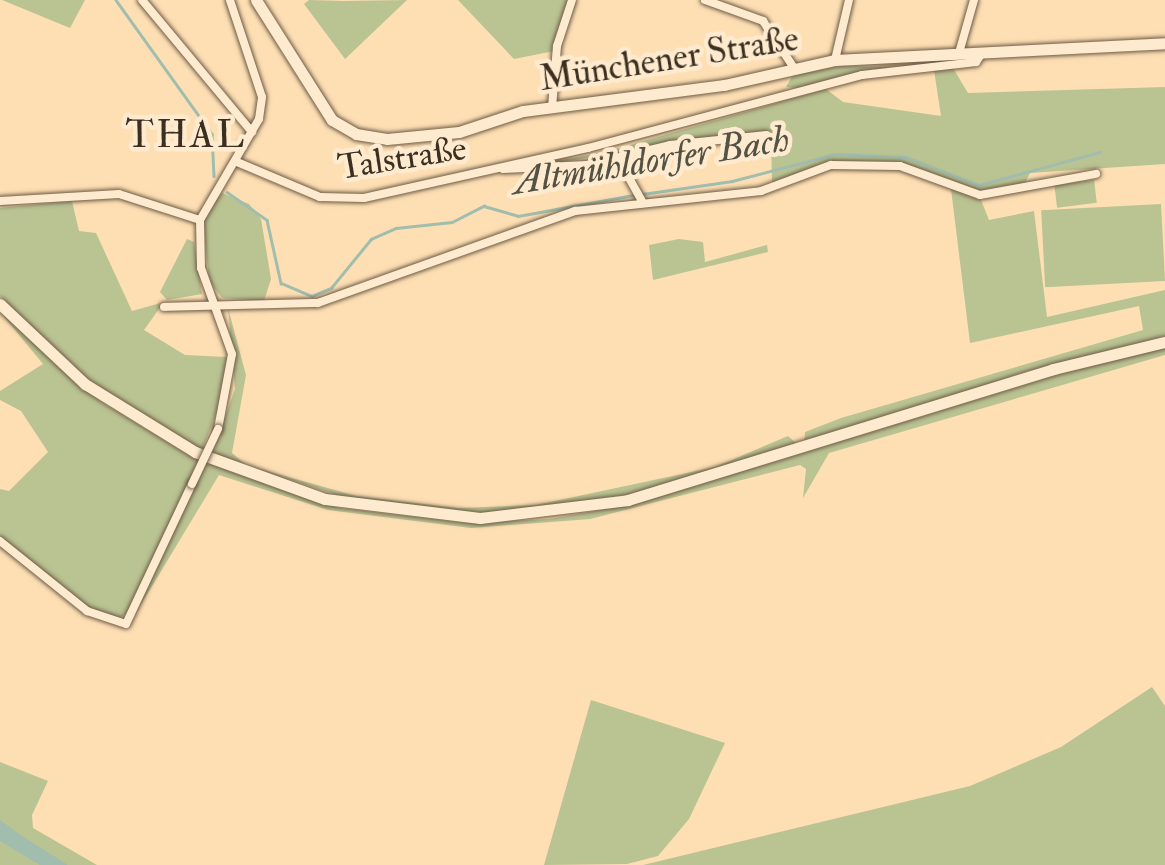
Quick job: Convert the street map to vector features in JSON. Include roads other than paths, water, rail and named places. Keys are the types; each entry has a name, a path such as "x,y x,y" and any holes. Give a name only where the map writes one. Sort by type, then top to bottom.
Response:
{"main road":[{"name":"Münchener Straße","path":"256,0 324,110 356,134 446,134 552,108 704,88 835,60 1165,43"},
{"path":"0,304 85,384 205,456 325,499 480,518 628,500 1053,369 1165,342"}],"street":[{"path":"142,0 252,132"},
{"path":"0,541 88,611 126,624 218,429 232,365 217,302 200,268 200,220 252,132 262,96 230,0"},
{"path":"552,108 557,46 572,0"},
{"path":"705,0 763,20 794,68"},
{"path":"835,60 848,0"},
{"path":"958,52 974,0"},
{"name":"Talstraße","path":"237,162 336,200 503,169 862,75 976,62 984,52"},
{"path":"503,169 619,160 670,145 766,135"},
{"path":"619,160 642,201"},
{"path":"164,308 217,302 318,303 576,211 760,191 838,164 900,166 980,194 1096,174"},
{"path":"0,201 119,194 200,220"}],"waterway":[{"name":"Altmühldorfer Bach","path":"116,0 212,134 214,176"},
{"name":"Altmühldorfer Bach","path":"642,194 732,181 835,154 906,157 979,185 1100,152"},
{"name":"Altmühldorfer Bach","path":"227,192 267,220 281,283 312,296 331,288 371,239 396,228 452,222 484,206 518,216 634,195"}],"district":[{"name":"THAL","path":"186,136"}]}
